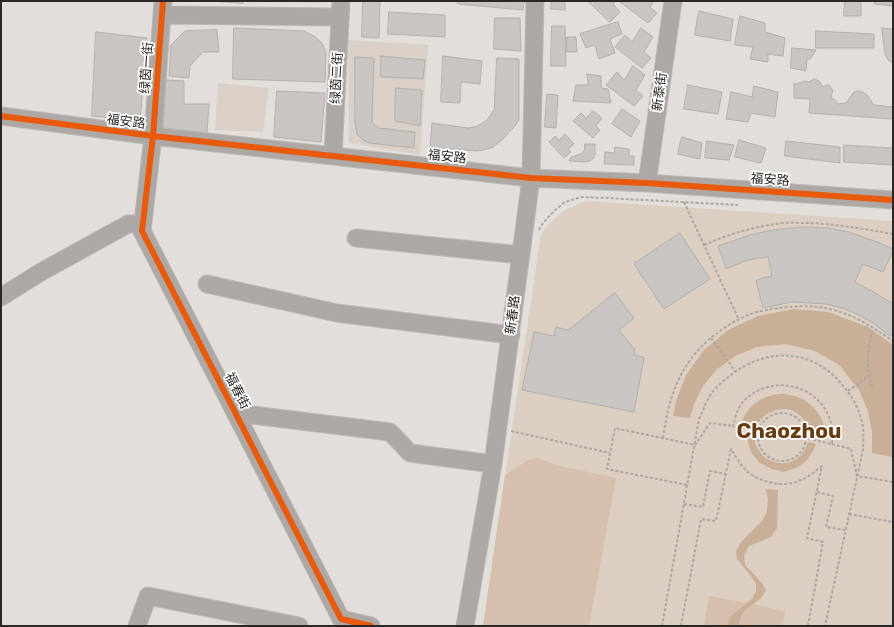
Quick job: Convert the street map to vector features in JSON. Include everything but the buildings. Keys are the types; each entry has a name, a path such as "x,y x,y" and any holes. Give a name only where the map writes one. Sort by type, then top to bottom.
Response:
{"street":[{"name":"新春路","path":"465,626 493,464 531,178 535,1"},
{"name":"新泰街","path":"646,183 673,1"},
{"path":"162,8 341,9"},
{"name":"绿茵一街","path":"154,136 162,8"},
{"name":"绿茵二街","path":"333,156 341,9"},
{"name":"福安路","path":"1,116 154,136 531,178 646,183 893,200"},
{"name":"福春街","path":"154,136 142,230 342,619 371,626"},
{"path":"1,297 41,272 128,224 143,224"},
{"path":"356,238 521,255"},
{"path":"207,284 337,313 511,335"},
{"name":"福春街","path":"236,413 390,432 410,453 493,464"},
{"path":"137,626 148,596 299,626"}],"path":[{"path":"537,233 543,223 565,202 581,197 738,205"},
{"path":"684,202 739,320"},
{"path":"704,245 717,239 750,229 784,223 820,223 893,234"},
{"path":"662,438 672,393 680,376 692,358 711,338 729,325 751,314 790,306 823,308 838,311 874,327 893,341"},
{"path":"872,388 869,376 868,354 874,327"},
{"path":"711,338 735,371"},
{"path":"662,626 699,419 704,406 712,393 735,371 749,363 778,355 793,356 809,360 824,367 838,378 848,391 859,411 863,429 863,450 824,626"},
{"path":"848,391 869,376"},
{"path":"733,426 736,414 742,404 750,396 760,389 769,386 789,386 807,392 823,407 829,417 832,428 832,444"},
{"path":"788,413 796,417 805,430 806,438 804,446 795,457 788,460 780,461 773,459 766,455 761,449 758,442 759,430 765,419 772,415 788,413"},
{"path":"695,444 710,423 759,430"},
{"path":"688,485 607,469 615,428 695,444"},
{"path":"508,430 610,453"},
{"path":"806,438 851,449 857,476"},
{"path":"682,626 701,519 716,521 731,450 748,472 771,483 790,484 800,481 822,466 807,538 823,542 808,626"},
{"path":"684,504 703,506 710,471 726,474"},
{"path":"857,476 893,482"},
{"path":"817,492 833,496 826,527 845,530"},
{"path":"849,514 893,522"}],"shaded area":[{"path":"328,1 328,3 249,2"},
{"path":"348,40 428,45 420,155 349,143"},
{"path":"218,83 269,88 263,132 215,130"},
{"path":"587,201 893,221 893,626 483,626 541,234 561,213 573,206"},
{"path":"793,309 828,312 868,327 893,345 893,457 872,453 872,433 868,411 859,390 839,365 815,351 786,344 757,347 735,356 716,370 703,386 694,404 690,418 673,416 676,401 686,375 704,350 728,330 758,316"},
{"path":"787,394 800,398 811,405 816,410 823,422 825,435 809,433 808,427 801,416 790,410 784,409 769,413 757,424 742,421 745,415 757,402 767,397"},
{"path":"748,432 755,433 755,444 759,451 763,456 774,462 786,463 792,461 801,455 808,442 816,444 807,460 798,467 784,472 772,469 760,463 752,454 748,443"},
{"path":"537,458 560,466 616,478 589,626 483,626 505,475 528,460"},
{"path":"766,489 778,490 777,528 771,537 749,546 744,555 745,565 761,582 766,590 760,599 744,612 739,626 729,626 728,624 730,617 752,599 756,591 756,584 737,559 736,551 742,541 761,522 767,512 768,499"},
{"path":"709,596 748,603 728,624 729,626 704,626"},
{"path":"752,604 785,611 782,626 739,626 743,614"}],"cycle path":[{"path":"163,1 153,136 142,231 341,619 371,626"},
{"path":"1,116 153,136 531,178 647,183 893,200"}],"district":[{"name":"Chaozhou","path":"789,432"}]}
